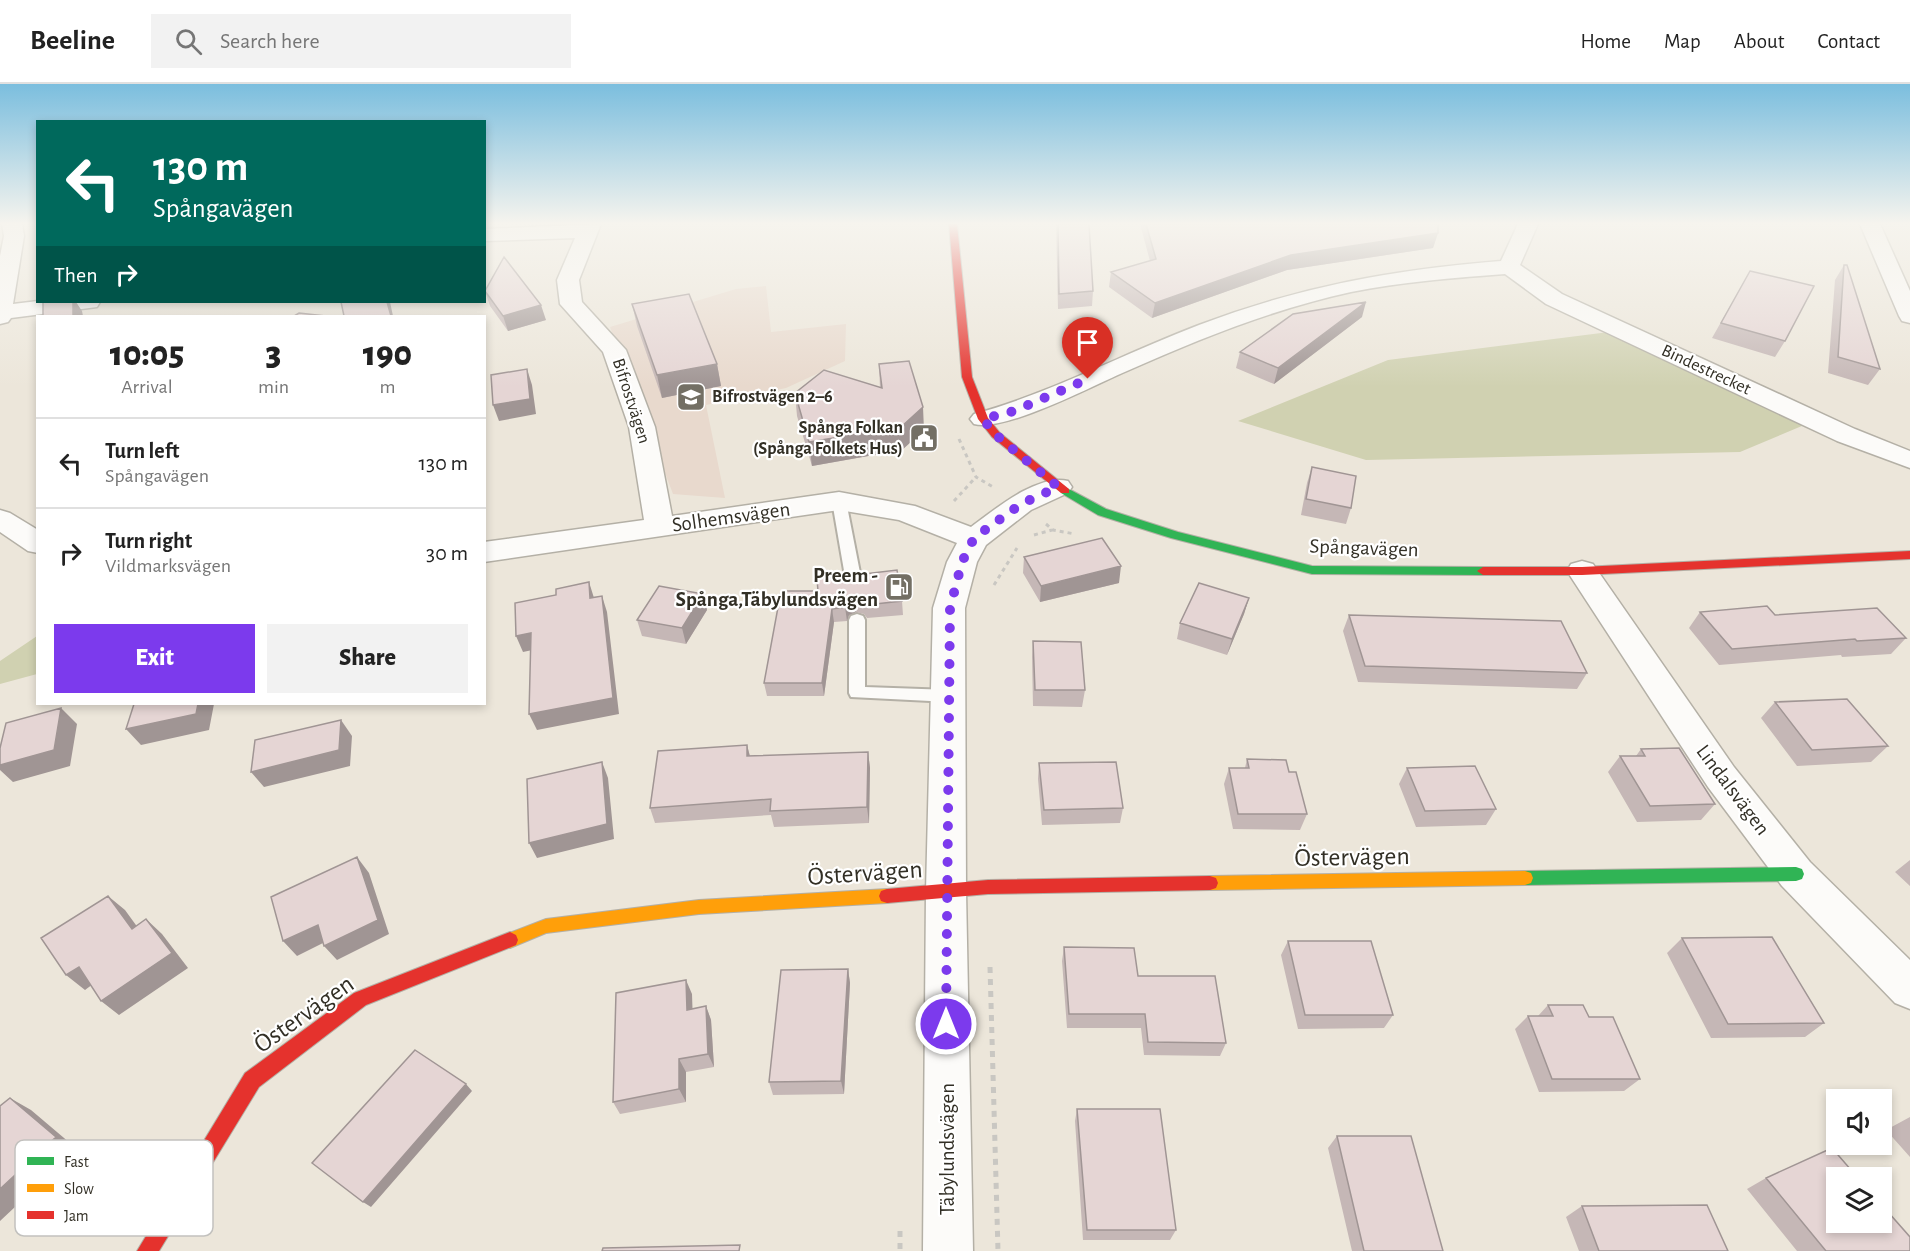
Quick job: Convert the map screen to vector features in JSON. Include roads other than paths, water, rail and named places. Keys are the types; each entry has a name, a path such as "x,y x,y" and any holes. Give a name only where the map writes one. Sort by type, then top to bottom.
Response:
{"street":[{"path":"7,278 1,314 82,303"},
{"name":"Bifrostvägen","path":"569,278 571,304 614,350 642,427 660,527"},
{"name":"Spångavägen","path":"958,278 967,376 983,419 996,435 1058,487 1102,512 1175,535 1312,570 1582,571 1910,555"},
{"path":"983,419 1014,411 1239,317 1329,290 1392,278"},
{"name":"Bindestrecket","path":"1525,278 1554,299 1846,435 1910,460"},
{"path":"1894,278 1910,315"},
{"name":"Täbylundsvägen","path":"948,1251 946,891 950,608 962,562 974,538 1021,504 1058,487"},
{"name":"Solhemsvägen","path":"486,552 839,501 905,512 974,538"},
{"path":"0,519 36,543"},
{"name":"Lindalsvägen","path":"1582,571 1721,777 1796,874 1910,989"},
{"name":"Östervägen","path":"213,1144 252,1080 360,999 546,926 699,907 909,896 1000,887 1796,874"},
{"name":"Östervägen","path":"147,1251 156,1236"}],"lane":[{"path":"839,501 855,588"},
{"path":"857,620 857,693 950,696"}],"place":[{"name":"Bifrostvägen 2–6","path":"691,397"},
{"name":"Spånga Folkan (Spånga Folkets Hus)","path":"924,438"},
{"name":"Preem - Spånga,Täbylundsvägen","path":"899,587"}]}
